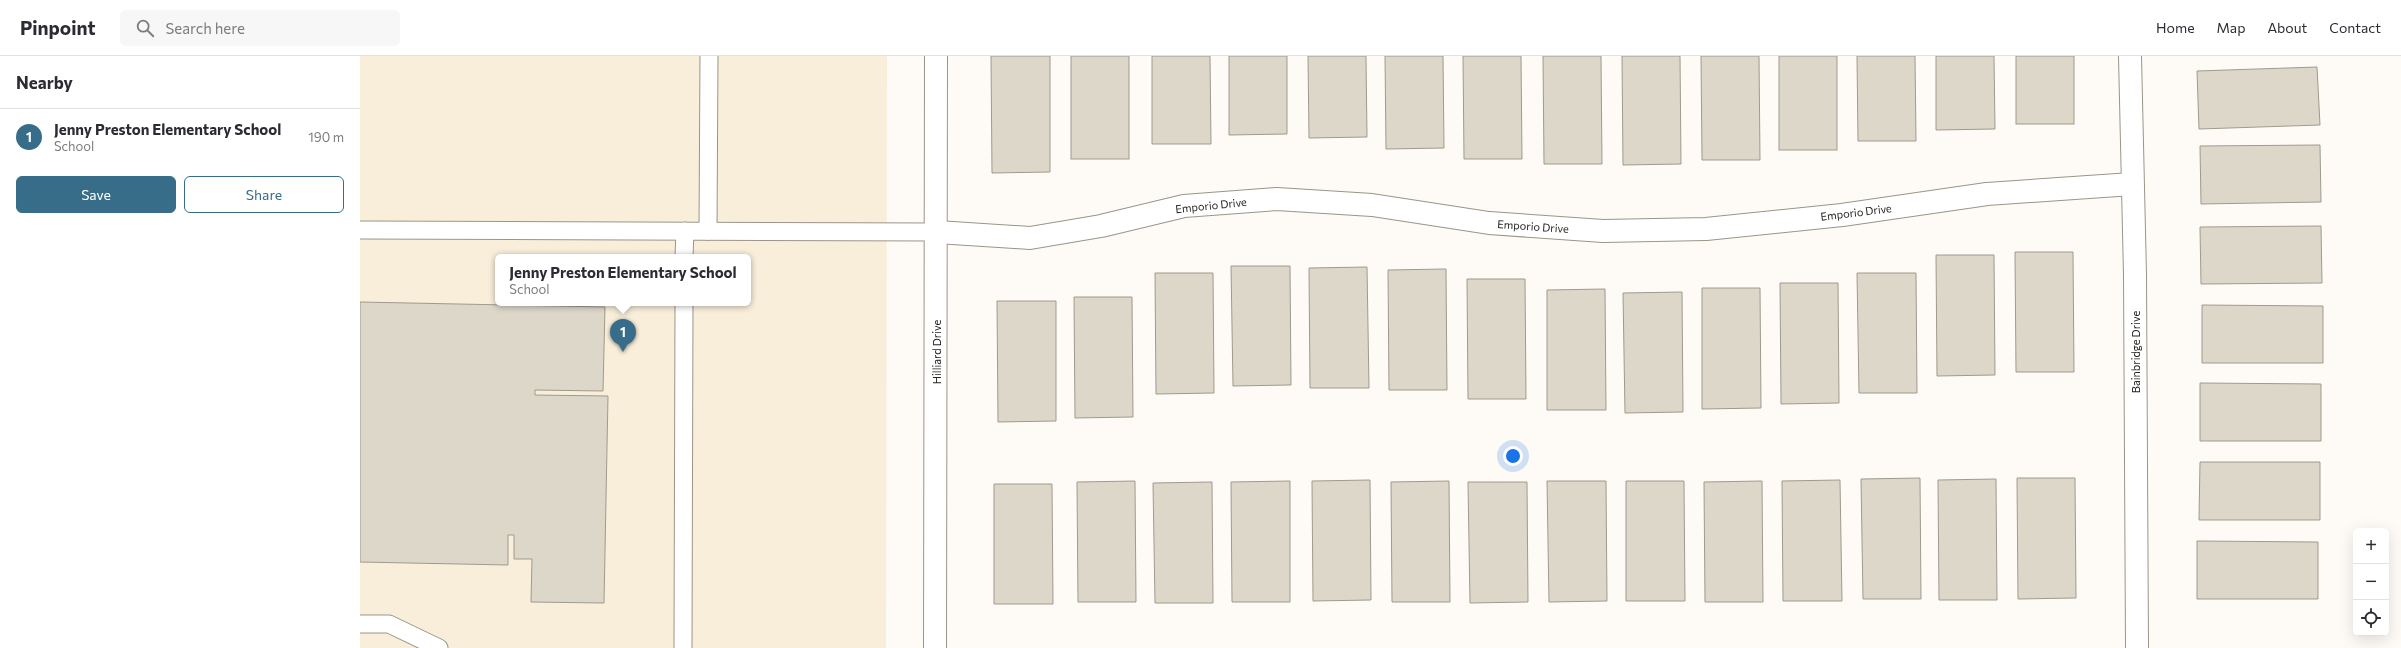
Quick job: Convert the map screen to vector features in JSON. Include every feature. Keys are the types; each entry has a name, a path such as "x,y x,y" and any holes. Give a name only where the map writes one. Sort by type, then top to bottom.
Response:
{"street":[{"name":"Hilliard Drive","path":"935,648 937,232 936,56"},
{"name":"Bainbridge Drive","path":"2130,56 2137,648"},
{"name":"Emporio Drive","path":"937,232 1030,238 1101,226 1184,206 1277,199 1372,205 1489,223 1603,231 1706,229 1842,215 1987,194 2132,184"}],"lane":[{"path":"708,231 709,56"},
{"path":"360,230 937,232"},
{"path":"684,254 685,231"},
{"path":"683,648 684,306"},
{"path":"360,624 389,624 439,648"}],"shaded area":[{"path":"360,56 887,56 886,648 360,648"}],"building":[{"path":"991,56 1050,56 1050,172 992,173"},
{"path":"1071,56 1129,56 1129,159 1071,159"},
{"path":"1152,56 1210,56 1211,144 1152,144"},
{"path":"1229,56 1287,56 1287,134 1229,135"},
{"path":"1308,56 1366,56 1367,137 1309,138"},
{"path":"1385,56 1443,56 1444,148 1386,149"},
{"path":"1463,56 1521,56 1522,159 1464,159"},
{"path":"1543,56 1601,56 1602,164 1544,164"},
{"path":"1622,56 1680,56 1681,164 1623,165"},
{"path":"1701,56 1759,56 1760,160 1702,160"},
{"path":"1779,56 1837,56 1837,150 1779,150"},
{"path":"1857,56 1915,56 1916,141 1858,141"},
{"path":"1936,56 1994,56 1995,129 1936,130"},
{"path":"2016,56 2074,56 2074,124 2016,124"},
{"path":"2317,67 2320,125 2199,129 2197,71"},
{"path":"2320,145 2321,202 2201,204 2200,146"},
{"path":"2321,226 2322,283 2201,284 2200,227"},
{"path":"2015,252 2073,252 2074,372 2016,372"},
{"path":"1936,255 1994,255 1995,375 1937,376"},
{"path":"1231,266 1290,266 1291,385 1233,386"},
{"path":"1367,267 1369,388 1310,388 1309,268"},
{"path":"1446,269 1447,390 1389,390 1388,270"},
{"path":"1155,273 1213,273 1214,393 1156,394"},
{"path":"1857,273 1916,273 1917,393 1859,393"},
{"path":"1467,279 1525,279 1526,399 1468,399"},
{"path":"1780,283 1838,283 1839,403 1781,404"},
{"path":"1702,288 1760,288 1761,408 1702,409"},
{"path":"1605,289 1606,410 1547,410 1547,290"},
{"path":"1682,292 1683,412 1625,413 1623,293"},
{"path":"1074,297 1132,297 1133,417 1075,418"},
{"path":"997,301 1056,301 1056,421 998,422"},
{"path":"360,302 495,305 495,306 605,307 603,391 535,390 535,395 608,396 604,603 531,602 532,559 514,559 514,535 508,535 508,565 360,562"},
{"path":"2202,305 2323,306 2323,363 2202,363"},
{"path":"2200,383 2321,384 2321,441 2200,441"},
{"path":"2200,462 2320,462 2320,520 2199,520"},
{"path":"1920,478 1921,599 1863,599 1861,479"},
{"path":"2017,478 2075,478 2076,598 2018,599"},
{"path":"1996,479 1997,600 1939,600 1938,480"},
{"path":"1370,480 1371,600 1313,601 1312,481"},
{"path":"1840,480 1842,601 1783,601 1782,481"},
{"path":"1135,481 1136,602 1078,602 1077,482"},
{"path":"1290,481 1290,602 1232,602 1231,482"},
{"path":"1449,481 1450,602 1392,602 1391,482"},
{"path":"1547,481 1606,481 1607,601 1549,602"},
{"path":"1626,481 1684,481 1685,601 1626,601"},
{"path":"1762,481 1763,602 1705,602 1704,482"},
{"path":"1212,482 1213,603 1155,603 1153,483"},
{"path":"1468,482 1527,482 1528,602 1470,603"},
{"path":"994,484 1052,484 1053,604 994,604"},
{"path":"2197,541 2318,542 2318,599 2197,599"}],"place":[{"name":"Jenny Preston Elementary School","path":"623,352"}]}
